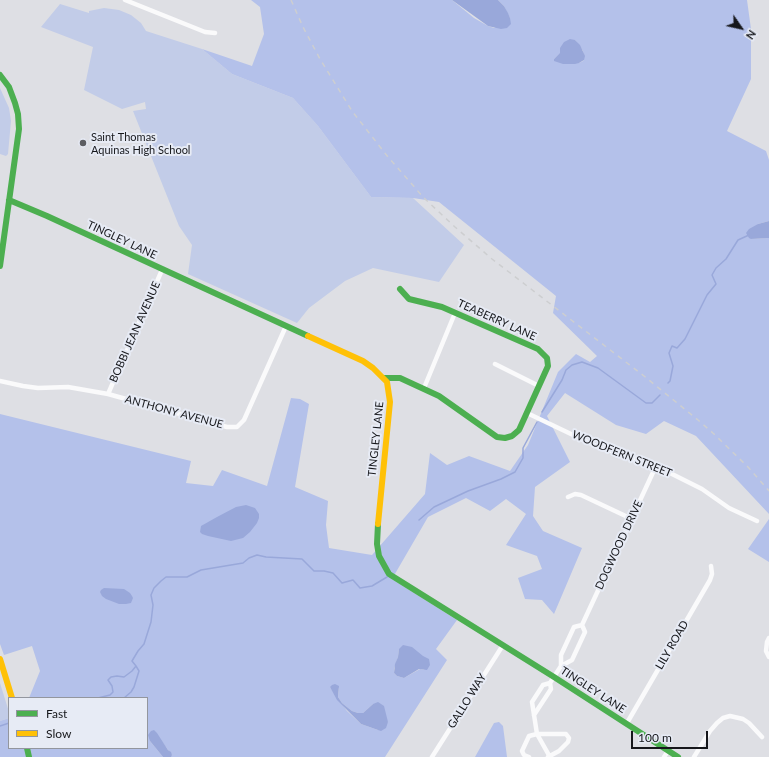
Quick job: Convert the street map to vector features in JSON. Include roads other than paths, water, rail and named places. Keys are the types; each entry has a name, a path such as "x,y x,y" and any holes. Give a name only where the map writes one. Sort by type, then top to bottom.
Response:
{"street":[{"path":"125,0 205,32 215,32"},
{"path":"0,75 14,97 19,121 18,138 0,266"},
{"name":"TINGLEY LANE","path":"9,200 363,361 373,368 384,378 389,389 390,402 377,544 379,556 389,574 554,676 678,757"},
{"name":"BOBBI JEAN AVENUE","path":"108,394 162,270"},
{"name":"TEABERRY LANE","path":"384,378 400,378 424,388 439,396 497,437 501,438 517,433 548,366 547,358 542,351 455,313 409,299 400,289"},
{"path":"424,388 455,313"},
{"name":"ANTHONY AVENUE","path":"0,381 23,386 68,387 108,394 227,427 237,427 244,420 286,326"},
{"path":"495,364 539,386"},
{"name":"WOODFERN STREET","path":"527,413 594,445 656,466 702,489 729,508 757,521"},
{"name":"DOGWOOD DRIVE","path":"550,683 561,666 572,660 584,632 582,625 656,466"},
{"path":"568,496 575,494 581,495 632,519"},
{"name":"LILY ROAD","path":"627,724 710,580 712,574 711,566"},
{"name":"DOGWOOD DRIVE","path":"561,666 561,655 574,627 582,625"},
{"path":"769,638 766,651 769,657"},
{"name":"GALLO WAY","path":"432,757 502,645"},
{"path":"0,659 12,697"},
{"path":"529,757 522,753 522,749 529,736 537,734 564,734 568,736 568,740 566,744 549,757 537,734 534,715 532,702 543,685 550,683 551,689 534,715"},
{"path":"694,757 710,731 723,718 730,716 743,720 749,723 762,737"},
{"path":"664,757 668,751"}],"waterway":[{"path":"668,383 670,381 673,366 669,353 672,346 677,348 685,339 707,295 716,284 712,275 716,268 726,259 738,240 749,235"},
{"path":"542,412 562,380 566,370 572,365 582,362 598,368 646,403 652,403 660,395"},
{"path":"419,520 434,507 468,491 501,479 515,472 523,458 523,448 537,422"},
{"path":"102,697 110,695 113,692 112,686 108,680 111,677 124,677 136,666 132,661 144,644 151,622 153,605 151,595 154,588 166,577 187,577 201,570 243,563 249,558 257,555 302,559 314,571 333,573 342,583 353,580 360,588 372,586 387,577"},
{"path":"125,697 134,687 139,671 136,666"},
{"path":"0,726 8,723"}],"railway":[{"path":"291,0 320,59 352,111 388,157 424,198 492,259 644,376 698,420 748,467 769,491"}],"place":[{"name":"Saint Thomas Aquinas High School","path":"83,143"}]}
